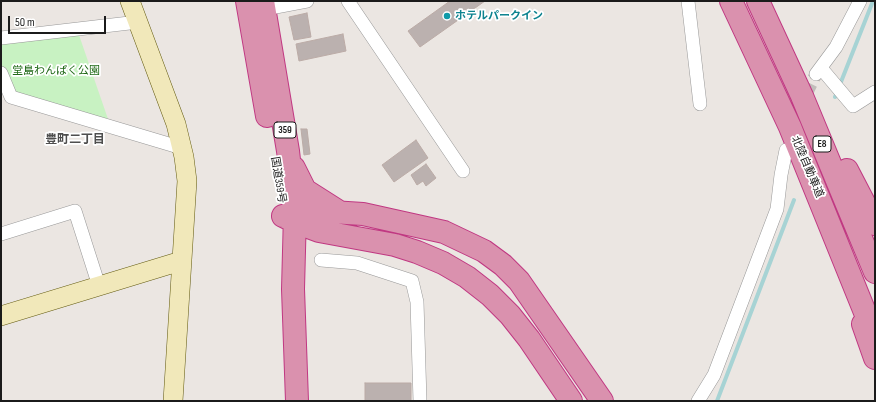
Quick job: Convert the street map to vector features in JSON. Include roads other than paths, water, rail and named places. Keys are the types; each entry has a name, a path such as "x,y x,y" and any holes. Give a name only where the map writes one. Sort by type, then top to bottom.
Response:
{"highway":[{"name":"北陸自動車道","path":"731,1 790,127 823,205 875,337"},
{"name":"国道359号","path":"258,4 288,151 297,401"},
{"name":"国道359号","path":"258,4 263,90 291,217 294,260 293,289"},
{"name":"北陸自動車道","path":"762,9 829,159 875,272"},
{"path":"762,9 875,224"},
{"path":"288,151 297,178 305,190 338,211"},
{"path":"823,205 839,260 875,358"},
{"path":"291,217 338,211 363,214 418,224 444,232 484,251 503,265 519,281 602,401"},
{"path":"291,217 319,231 367,239 410,250 443,263 467,277 490,295 510,315 529,339 571,401"},
{"path":"294,260 308,239 319,231"}],"street":[{"path":"130,1 176,124 182,148 187,181 173,401"},
{"path":"258,4 307,1"},
{"path":"348,1 463,171"},
{"path":"688,1 700,104"},
{"path":"860,1 836,47 818,71 853,106 875,92"},
{"path":"1,38 138,22"},
{"path":"1,73 10,97 182,148"},
{"path":"698,401 714,375 777,209 786,150"},
{"path":"1,234 75,211 99,286"},
{"path":"321,260 357,263 412,281 417,302 420,401"},
{"path":"1,316 181,261"}],"waterway":[{"path":"835,97 873,1"},
{"path":"717,401 794,200"}],"tunnel":[{"path":"792,131 799,108 816,74"}],"place":[{"name":"ホテルパークイン","path":"447,16"}],"district":[{"name":"豊町二丁目","path":"75,140"}],"park label":[{"name":"堂島わんぱく公園","path":"56,71"}]}
